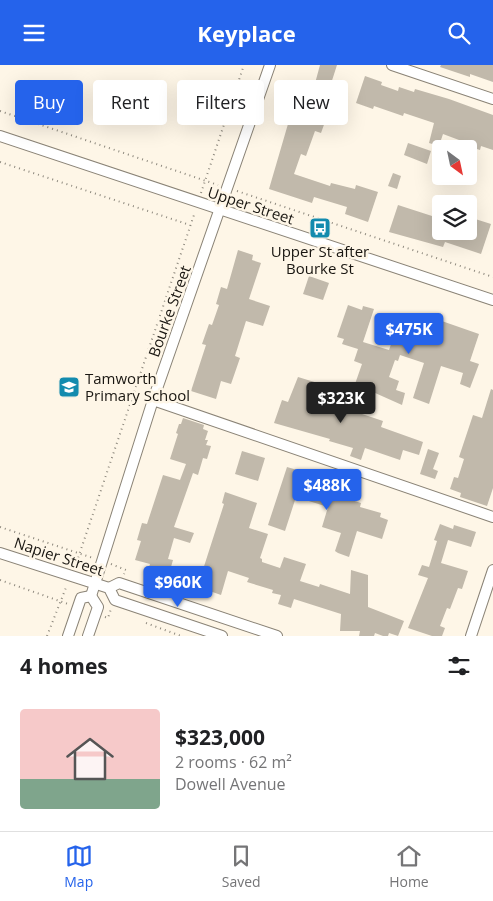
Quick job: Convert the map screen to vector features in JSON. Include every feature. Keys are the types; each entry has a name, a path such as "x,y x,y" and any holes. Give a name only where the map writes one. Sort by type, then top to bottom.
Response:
{"street":[{"name":"Bourke Street","path":"88,636 98,607 91,596 153,400 270,65"},
{"path":"392,65 493,99"},
{"name":"Upper Street","path":"0,136 220,211 493,300"},
{"path":"153,400 493,517"},
{"name":"Napier Street","path":"0,553 109,588 115,600 222,636"},
{"path":"471,636 493,570"},
{"name":"Napier Street","path":"109,588 119,583 277,636"},
{"path":"68,636 81,598 91,596"}],"path":[{"path":"48,636 80,553 244,65"},
{"path":"0,111 228,188"},
{"path":"0,162 190,225"},
{"path":"240,192 493,277"},
{"path":"0,527 102,561"},
{"path":"116,566 126,570 123,578"},
{"path":"0,580 78,607"},
{"path":"103,617 108,618 113,605"}],"building":[{"path":"320,65 337,65 332,80 316,80"},
{"path":"441,65 493,65 493,82 470,74 470,77 440,67"},
{"path":"365,76 382,82 381,85 398,91 399,87 414,92 415,89 449,99 493,115 493,150 481,146 480,150 478,149 478,140 459,140 443,134 441,140 432,140 432,144 429,143 434,123 404,113 403,116 374,106 373,109 356,103"},
{"path":"288,125 324,125 321,133 315,131 306,156 301,154 294,174 330,186 331,183 355,189 356,185 378,192 368,222 345,214 347,207 314,197 312,203 269,189"},
{"path":"408,143 431,151 427,164 404,155"},
{"path":"393,173 401,176 397,189 388,186"},
{"path":"398,205 432,216 432,240 477,240 477,220 491,224 481,254 445,242 443,247 389,232"},
{"path":"238,250 253,255 252,260 261,263 249,299 270,306 263,326 246,321 235,356 240,358 231,384 221,381 216,399 191,391 206,345 202,344 209,324 212,325 219,305 216,304 221,287 227,289"},
{"path":"309,276 329,283 323,300 303,294"},
{"path":"348,305 362,310 363,306 374,309 363,342 389,350 395,333 408,337 409,333 429,340 436,319 479,334 470,361 479,364 470,388 460,384 463,373 441,366 429,404 413,398 424,363 400,355 398,361 395,360 389,377 399,381 396,390 405,393 402,405 355,384 362,364 354,361 358,349 342,344 344,339 337,337"},
{"path":"298,377 321,384 314,406 333,412 337,400 349,404 347,409 383,421 381,427 423,442 419,455 403,450 400,460 365,448 361,460 350,456 353,448 329,441 330,439 274,423 282,400 288,402"},
{"path":"491,389 493,390 493,488 487,506 460,497 461,493 450,489 454,477 458,478 464,459 459,457 473,415 482,418"},
{"path":"183,418 204,425 203,429 208,431 205,440 208,440 206,445 211,446 207,459 203,458 198,475 193,473 174,527 194,533 190,543 174,538 168,559 173,560 169,574 149,567 150,564 135,560 141,541 137,540 142,523 147,524 163,475 180,480 186,464 170,459 178,434 176,433"},
{"path":"428,449 439,453 433,469 438,471 435,479 420,474"},
{"path":"242,451 265,458 258,481 235,474"},
{"path":"287,467 304,472 301,481 319,486 320,483 329,486 328,489 333,491 332,494 361,503 360,507 381,513 380,517 388,520 382,539 357,531 349,557 338,553 335,551 341,533 322,527 328,507 296,497 285,531 268,525"},
{"path":"225,492 257,503 249,528 268,534 260,558 262,562 280,568 284,557 306,564 300,581 319,587 320,584 350,594 351,570 368,575 368,607 404,621 398,636 389,633 388,636 383,636 375,633 374,636 359,636 360,631 340,631 341,614 294,599 291,608 278,604 281,595 272,593 273,590 247,582 249,578 228,571 221,595 201,588 202,583 199,582 224,504 222,503"},
{"path":"440,524 453,529 454,525 476,532 471,547 448,540 441,563 468,571 462,589 458,588 450,609 447,608 440,626 445,628 442,636 432,636 408,628 428,578 418,575 422,565 429,567 437,541 434,540"}],"place":[{"name":"Upper St after Bourke St","path":"320,228"},
{"name":"Tamworth Primary School","path":"69,387"}]}
